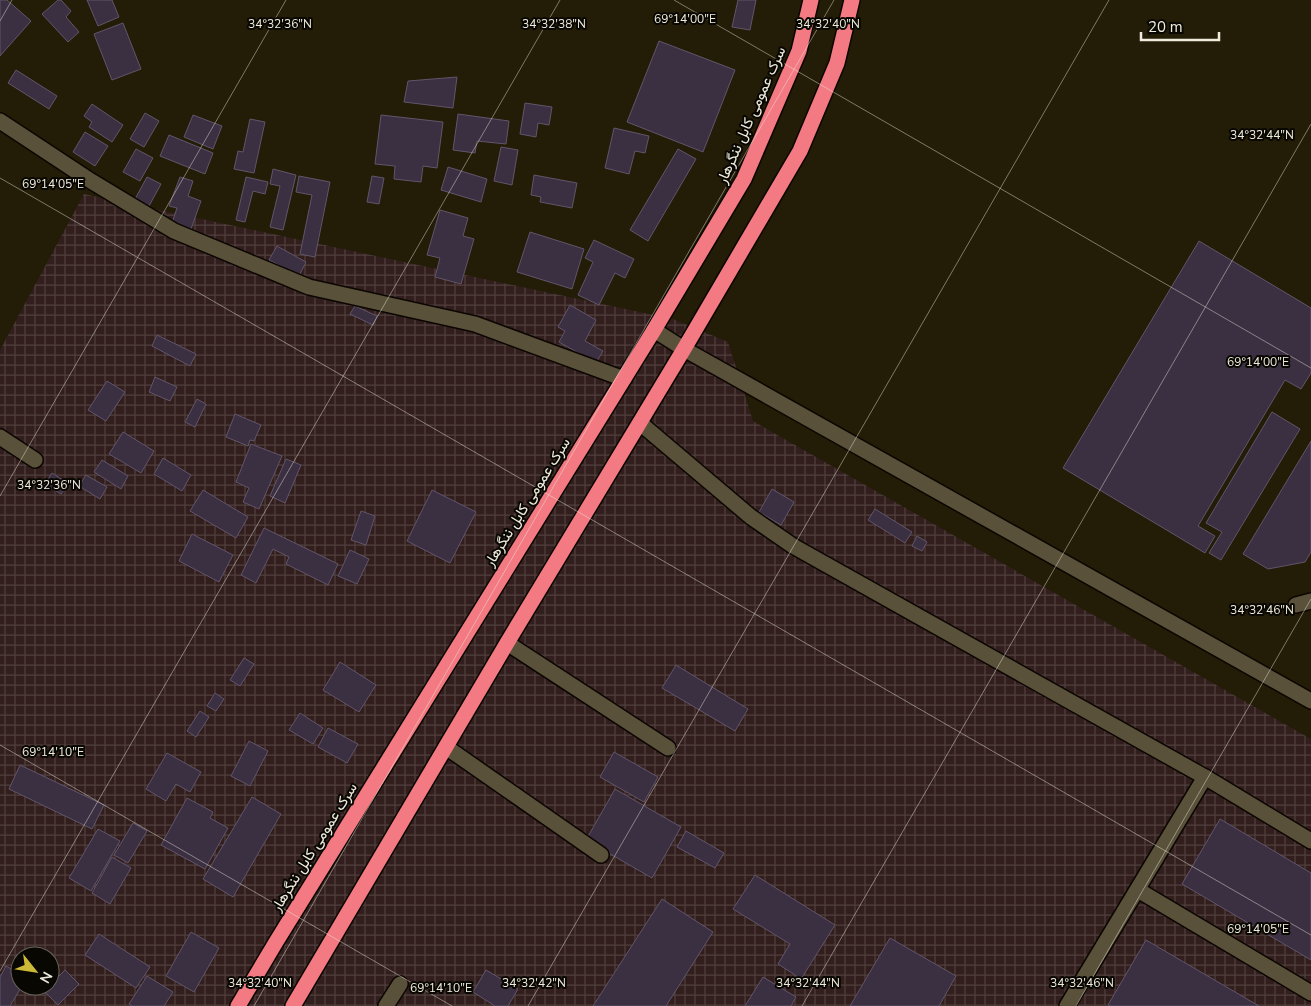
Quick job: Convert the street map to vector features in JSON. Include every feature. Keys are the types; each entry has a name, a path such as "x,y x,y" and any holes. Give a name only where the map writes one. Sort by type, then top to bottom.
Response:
{"highway":[{"name":"سرک عمومی کابل ننگرهار","path":"238,1006 654,330 744,179 799,51 811,0"},
{"path":"293,1006 800,151 837,63 852,0"}],"street":[{"path":"0,121 91,181 174,231 309,287 475,324 624,379"},
{"path":"654,330 684,349 1311,701"},
{"path":"640,423 750,517 793,546 1206,777 1311,841"},
{"path":"0,437 35,460"},
{"path":"507,643 668,748"},
{"path":"446,747 601,855"},
{"path":"1073,1004 1138,890 1206,777"},
{"path":"1138,890 1311,992"},
{"path":"386,1006 400,984"}],"shaded area":[{"path":"84,194 673,319 728,342 753,421 1311,739 1311,1006 0,1006 0,350"}],"building":[{"path":"0,0 7,0 31,21 0,56"},
{"path":"58,0 61,0 71,11 66,17 79,32 68,42 42,14"},
{"path":"87,0 112,0 119,17 98,26"},
{"path":"738,0 756,0 750,30 732,27"},
{"path":"123,23 141,69 112,80 94,34"},
{"path":"659,41 735,70 703,152 627,122"},
{"path":"16,70 57,96 49,109 8,83"},
{"path":"457,77 453,108 404,102 408,81"},
{"path":"525,103 552,107 549,125 538,123 536,137 520,134"},
{"path":"92,104 123,125 112,142 89,127 92,122 84,116"},
{"path":"145,113 159,121 144,147 130,139"},
{"path":"458,114 509,121 506,144 477,141 475,153 453,150"},
{"path":"193,115 222,126 213,149 184,137"},
{"path":"381,115 443,122 437,168 423,166 421,182 394,179 395,166 375,164"},
{"path":"250,119 265,122 254,173 234,169 238,151 243,152"},
{"path":"614,128 649,136 645,153 635,151 629,174 605,168"},
{"path":"85,132 108,146 95,166 73,152"},
{"path":"169,135 213,153 205,174 160,156"},
{"path":"501,147 518,150 512,185 494,181"},
{"path":"136,149 153,158 140,181 123,172"},
{"path":"678,149 696,159 648,241 630,230"},
{"path":"448,167 487,179 481,202 441,190"},
{"path":"273,169 296,175 283,230 270,227 280,186 270,184"},
{"path":"534,175 577,183 572,208 540,202 541,197 531,195"},
{"path":"299,176 330,182 315,257 300,254 312,195 296,192"},
{"path":"372,176 384,178 379,204 367,202"},
{"path":"147,177 161,184 149,206 135,199"},
{"path":"180,177 193,181 188,196 201,201 191,229 172,223 177,208 169,206"},
{"path":"246,177 268,182 265,194 253,191 245,222 236,220"},
{"path":"440,210 468,218 463,236 474,239 461,284 435,277 440,258 427,255"},
{"path":"530,232 584,249 572,289 517,272"},
{"path":"594,240 634,259 625,278 615,273 599,305 578,295 593,262 585,258"},
{"path":"1199,241 1311,308 1311,373 1301,389 1285,380 1198,526 1215,536 1205,553 1063,468"},
{"path":"277,246 306,262 299,276 269,260"},
{"path":"570,305 596,320 585,341 603,351 596,363 559,342 565,331 558,327"},
{"path":"355,306 377,316 373,325 350,314"},
{"path":"157,335 196,354 190,366 152,346"},
{"path":"155,377 177,387 170,401 149,392"},
{"path":"107,381 125,392 106,421 88,410"},
{"path":"197,399 206,404 195,427 185,422"},
{"path":"1272,412 1300,429 1221,560 1209,553 1222,532 1206,523"},
{"path":"235,414 261,425 254,441 250,440 248,446 226,437"},
{"path":"123,432 154,451 141,473 109,454"},
{"path":"1311,441 1311,552 1305,562 1268,569 1243,554"},
{"path":"251,444 282,456 259,509 243,502 249,488 236,482"},
{"path":"163,458 191,475 182,491 154,474"},
{"path":"286,459 301,465 285,503 270,496"},
{"path":"102,460 128,476 121,489 94,472"},
{"path":"52,473 69,484 61,494 45,484"},
{"path":"86,475 107,487 100,499 79,486"},
{"path":"772,489 794,502 781,525 759,512"},
{"path":"203,490 248,517 236,538 190,511"},
{"path":"432,490 476,512 450,563 407,541"},
{"path":"875,509 912,532 905,543 868,520"},
{"path":"361,511 375,516 366,545 351,540"},
{"path":"264,528 338,564 328,585 286,564 289,557 273,549 256,583 241,575"},
{"path":"192,534 233,555 219,582 179,561"},
{"path":"917,536 927,542 922,551 912,546"},
{"path":"350,550 369,559 357,584 338,576"},
{"path":"244,658 254,664 240,686 230,680"},
{"path":"340,662 376,685 359,712 323,690"},
{"path":"676,665 748,709 735,731 662,688"},
{"path":"215,693 224,699 216,711 207,706"},
{"path":"200,711 209,717 196,737 187,731"},
{"path":"300,713 323,728 313,744 289,730"},
{"path":"328,728 358,744 347,763 318,747"},
{"path":"249,741 268,751 250,786 231,776"},
{"path":"614,752 658,777 644,802 600,777"},
{"path":"167,753 201,772 190,792 176,784 166,801 146,789"},
{"path":"20,765 104,805 92,829 9,789"},
{"path":"615,789 681,827 652,878 586,840"},
{"path":"252,797 281,814 233,897 203,879"},
{"path":"187,798 213,812 210,818 228,828 205,869 161,845"},
{"path":"1220,819 1311,873 1311,960 1182,884"},
{"path":"133,823 147,831 128,863 114,855"},
{"path":"98,829 120,841 91,891 69,878"},
{"path":"686,831 724,853 715,868 677,847"},
{"path":"112,857 131,868 110,904 92,893"},
{"path":"755,875 835,925 801,979 778,964 790,944 733,909"},
{"path":"662,899 713,932 666,1006 593,1006"},
{"path":"191,932 219,948 194,992 166,976"},
{"path":"99,934 150,967 136,988 85,955"},
{"path":"890,938 956,976 939,1006 850,1006"},
{"path":"1146,940 1259,1006 1108,1005"},
{"path":"6,966 10,968 10,996 16,996 10,1006 0,1006 0,977"},
{"path":"65,970 79,984 58,1005 49,996 60,996 60,975"},
{"path":"486,970 518,989 508,1006 495,1006 473,992"},
{"path":"147,976 173,992 164,1006 132,1006 129,1004"},
{"path":"763,977 796,997 791,1006 745,1006"}]}
